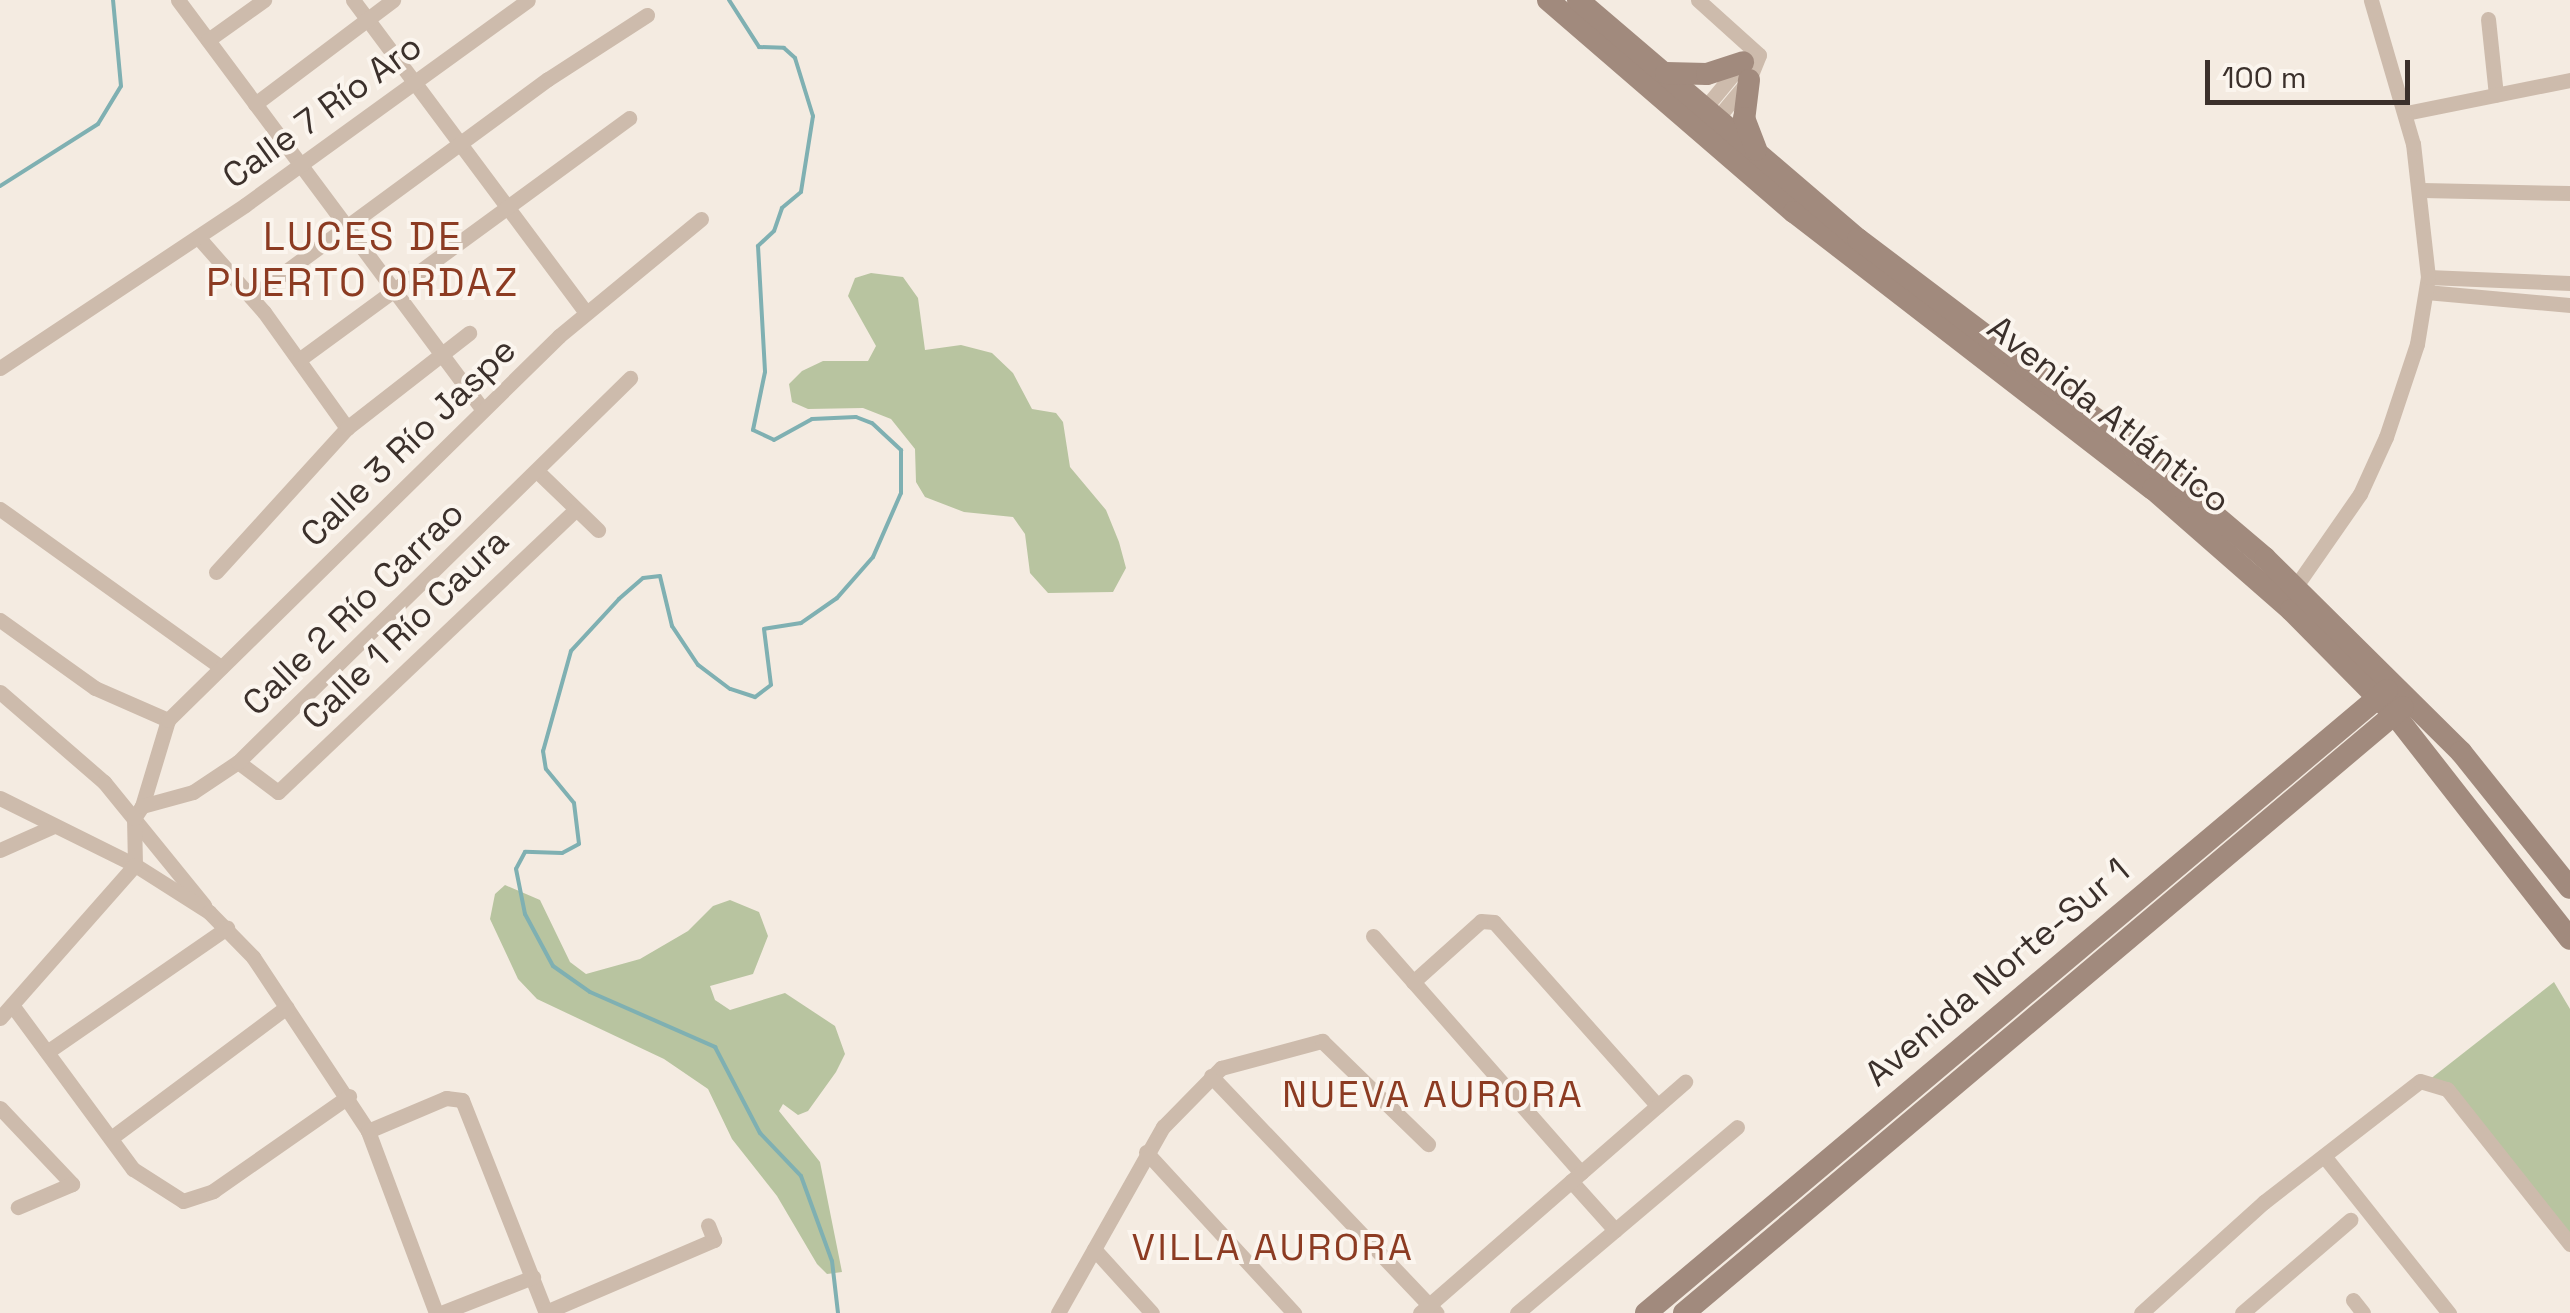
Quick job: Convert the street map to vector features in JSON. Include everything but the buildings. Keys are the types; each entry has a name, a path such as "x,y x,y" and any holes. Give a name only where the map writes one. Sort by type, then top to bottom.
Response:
{"main road":[{"name":"Avenida Atlántico","path":"1548,0 1704,121 1874,277 2153,489 2505,802 2570,888"},
{"name":"Avenida Atlántico","path":"1578,0 1666,73 1704,121 1756,154 2146,457 2296,586 2394,700 2570,939"},
{"path":"1666,73 1707,74 1748,68 1744,118 1756,154"},
{"name":"Avenida Norte-Sur 1","path":"1646,1313 2394,700"},
{"name":"Avenida Norte-Sur 1","path":"1684,1313 2394,700"}],"street":[{"path":"178,0 483,410"},
{"path":"208,40 264,0"},
{"path":"353,0 586,313"},
{"path":"255,104 393,0"},
{"name":"Calle 7 Río Aro","path":"0,368 301,166 528,0"},
{"path":"1698,0 1758,54 1704,121"},
{"path":"2296,586 2374,465 2406,382 2427,284 2422,190 2406,113 2371,0"},
{"path":"252,297 647,15"},
{"path":"2488,19 2496,95"},
{"path":"2406,113 2570,80"},
{"path":"300,360 629,118"},
{"path":"2422,190 2570,193"},
{"name":"Calle 3 Río Jaspe","path":"168,720 586,313 701,219"},
{"path":"198,237 252,297 347,428"},
{"path":"2427,284 2570,283"},
{"path":"2427,284 2570,305"},
{"path":"216,572 347,428 468,334"},
{"name":"Calle 2 Río Carrao","path":"138,812 193,792 238,762 630,378"},
{"path":"537,471 598,530"},
{"path":"0,509 221,667"},
{"name":"Calle 1 Río Caura","path":"238,762 278,792 575,510"},
{"path":"0,620 95,688 168,720 138,812 135,865 0,1018"},
{"path":"0,692 138,812 209,912"},
{"path":"0,798 135,865 209,912 226,928 288,1007 349,1096 368,1131 439,1313 532,1277"},
{"path":"0,850 54,826"},
{"path":"1413,982 1481,921 1494,922 1658,1106"},
{"path":"47,1052 226,928"},
{"path":"1373,936 1576,1177 1615,1230"},
{"path":"12,1005 150,1185 191,1201 349,1096"},
{"path":"111,1138 288,1007"},
{"path":"1058,1313 1146,1152 1210,1076 1250,1057 1322,1041 1428,1144"},
{"path":"1210,1076 1429,1310 1685,1082"},
{"path":"2140,1313 2410,1086 2439,1083 2570,1244"},
{"path":"368,1131 446,1098 466,1106 546,1313 714,1240 708,1225"},
{"path":"0,1108 72,1184 18,1207"},
{"path":"1517,1313 1737,1126"},
{"path":"1146,1152 1294,1313"},
{"path":"2324,1156 2449,1313"},
{"path":"2242,1313 2350,1220"},
{"path":"1094,1249 1152,1313"}],"green space":[{"path":"871,273 903,277 918,298 925,350 961,345 992,353 1013,373 1032,409 1056,413 1063,422 1070,467 1106,510 1119,542 1126,568 1113,592 1048,593 1030,573 1025,534 1013,517 964,512 925,497 916,482 915,449 891,419 863,408 808,409 792,402 789,384 802,371 823,361 868,361 876,346 848,296 855,278"},
{"path":"505,885 540,900 570,962 586,974 640,959 688,931 713,906 730,900 759,912 768,936 753,974 710,986 715,1000 730,1010 785,993 835,1026 845,1054 836,1072 808,1111 798,1115 783,1104 779,1111 820,1162 842,1272 827,1274 817,1264 777,1196 732,1139 708,1089 664,1059 537,999 518,979 490,919 495,894"},
{"path":"2554,982 2570,1009 2570,1244 2447,1089 2429,1080"}],"waterway":[{"path":"0,186 98,124 121,86 113,0"},
{"path":"729,0 759,47 784,48 795,58 813,116 801,192 782,208 774,231 758,246 765,372 753,430 774,440 812,419 856,417 872,423 901,450 901,493 873,557 837,598 801,623 764,629 771,685 755,697 730,689 698,665 672,626 660,576 643,578 619,599 571,651 543,751 546,769 574,803 579,844 562,853 525,852 516,869 525,914 553,966 590,992 715,1047 760,1133 801,1176 832,1261 838,1313"}],"district":[{"name":"LUCES DE PUERTO ORDAZ","path":"363,260"},
{"name":"NUEVA AURORA","path":"1433,1095"},
{"name":"VILLA AURORA","path":"1273,1248"}]}
